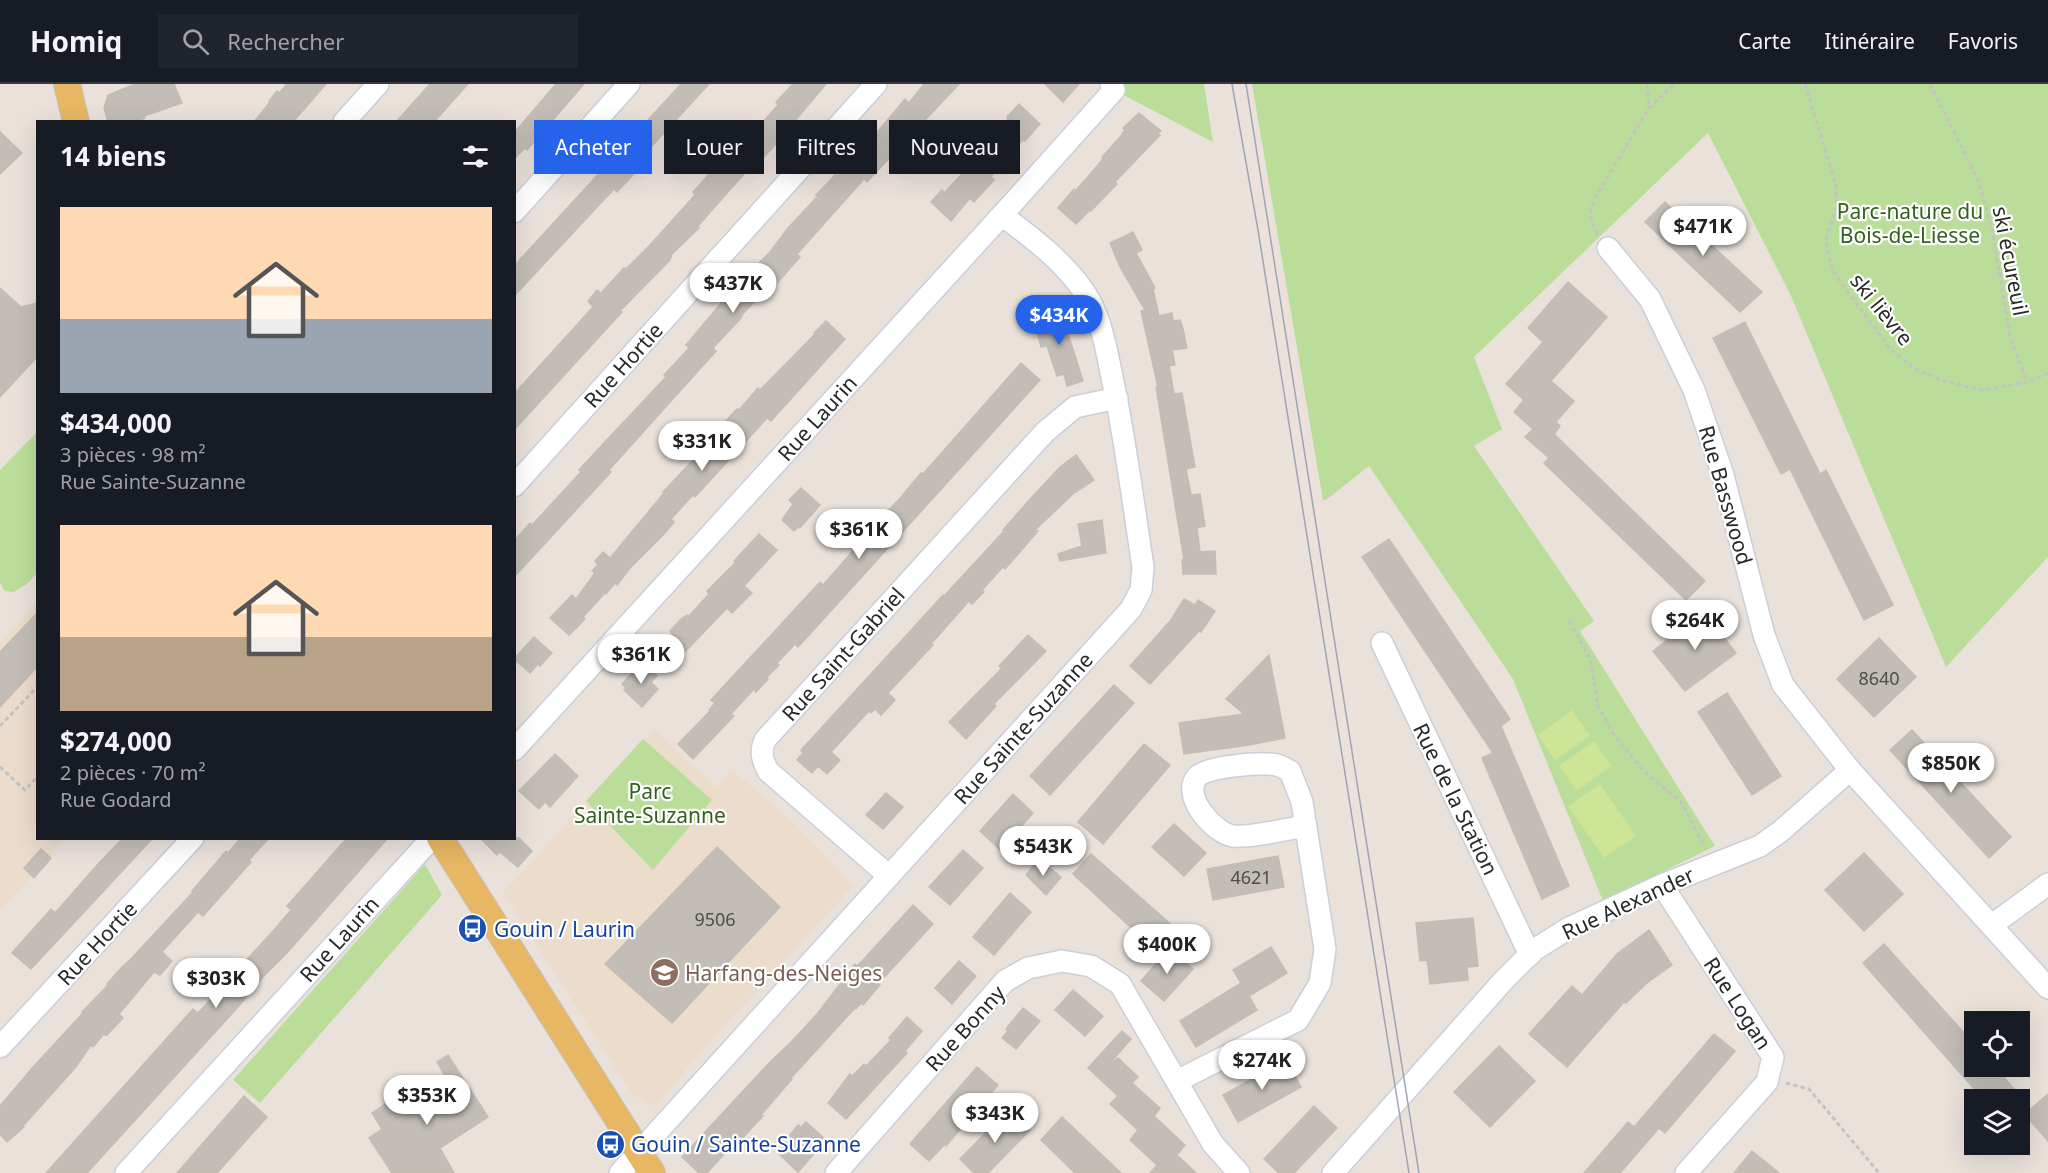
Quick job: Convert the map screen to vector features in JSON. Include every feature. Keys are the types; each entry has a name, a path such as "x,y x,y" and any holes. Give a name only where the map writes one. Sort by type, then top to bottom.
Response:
{"main road":[{"path":"67,84 76,120"},
{"path":"441,840 646,1163"}],"street":[{"path":"346,120 378,84"},
{"path":"516,210 629,84"},
{"name":"Rue Hortie","path":"516,484 876,84"},
{"name":"Rue Laurin","path":"516,748 1002,215 1114,90 1111,84"},
{"name":"Rue Sainte-Suzanne","path":"620,1173 646,1163 889,876 1131,609 1141,590 1143,567 1117,398 1100,321 1084,292 1066,269 1043,247 1002,215"},
{"name":"Rue Basswood","path":"1608,248 1650,299 1694,390 1723,475 1764,635 1783,685 1850,770 2048,988"},
{"name":"Rue Saint-Gabriel","path":"889,876 768,771 761,758 761,748 765,740 1045,432 1075,408 1117,398"},
{"name":"Rue de la Station","path":"1382,643 1530,954"},
{"path":"1177,1081 1298,1020 1320,983 1326,949 1306,826 1302,802 1290,771 1278,765 1251,765 1204,772 1197,776 1193,785 1193,795 1198,806 1214,825 1225,833 1233,836 1246,835 1306,826"},
{"name":"Rue Alexander","path":"1333,1173 1503,981 1530,954 1569,928 1662,885 1760,846 1781,831 1850,770"},
{"name":"Rue Hortie","path":"0,1047 191,840"},
{"name":"Rue Laurin","path":"126,1173 430,840"},
{"path":"1992,925 2048,884"},
{"name":"Rue Logan","path":"1662,885 1773,1057 1767,1082 1686,1173"},
{"name":"Rue Bonny","path":"836,1173 1005,981 1028,968 1062,961 1091,966 1120,984 1213,1144 1239,1173"}],"path":[{"path":"1647,84 1649,108"},
{"path":"1608,248 1592,225 1591,207 1649,108 1674,84"},
{"name":"ski lièvre","path":"1805,84 1835,182 1837,206 1827,236 1830,262 1834,273 1890,349 1915,369 1944,381 1983,390 2027,382 2048,373"},
{"name":"ski écureuil","path":"1930,84 1979,182 1993,235 2010,337 2027,382"},
{"path":"1569,621 1590,658 1598,706 1615,737 1643,770 1681,802 1715,865"},
{"path":"0,726 36,688"},
{"path":"0,767 25,790 36,778"},
{"path":"1767,1082 1791,1083 1809,1089 1879,1173"}],"shaded area":[{"path":"36,602 36,840 64,840 0,910 0,643"},
{"name":"Harfang-des-Neiges","path":"654,729 716,787 732,770 797,825 853,886 699,1054 656,1106 633,1095 503,893"}],"green space":[{"path":"1111,84 1204,84 1213,142 1114,90"},
{"name":"Parc-nature du Bois-de-Liesse","path":"1252,84 2048,84 2048,557 1946,667 1791,296 1708,133 1474,357 1502,429 1474,446 1594,621 1580,631 1715,846 1603,901 1513,679 1369,466 1323,500"},
{"path":"36,433 36,574 27,584 14,592 5,591 0,583 0,470"},
{"path":"1572,710 1590,736 1555,760 1538,735"},
{"name":"Parc Sainte-Suzanne","path":"643,739 712,800 653,870 586,801"},
{"path":"1594,741 1611,766 1577,791 1559,766"},
{"path":"1600,784 1636,836 1604,858 1568,806"},
{"path":"425,864 442,895 260,1103 233,1080"}],"building":[{"path":"135,84 174,84 182,103 144,116 145,118 140,120 107,120 104,108 108,95"},
{"path":"287,84 326,84 295,120 256,120 277,91 279,93"},
{"path":"430,84 468,84 436,120 398,120"},
{"path":"556,84 584,84 553,120 534,120 534,142 516,157 516,131"},
{"path":"681,84 709,84 676,120 664,120 664,133 652,146 652,120 648,120"},
{"path":"793,84 826,84 796,120 776,120 776,143 764,157 764,121 778,105 776,102"},
{"path":"924,84 959,84 925,120 889,120 889,159 877,171 877,132 905,99 909,103"},
{"path":"1045,84 1079,84 1063,102"},
{"path":"1019,104 1040,124 1025,141 1020,143 1020,120 1007,120 1007,117"},
{"path":"1139,113 1161,131 1158,133 1160,135 1115,182 1117,184 1076,224 1058,208 1086,179 1121,136 1125,130 1123,128"},
{"path":"0,132 22,153 0,174"},
{"path":"598,174 634,174 617,192 614,189 516,294 516,264"},
{"path":"709,174 744,174 698,226 699,228 672,254 670,260 620,311 622,312 516,428 516,392 593,307 588,301 597,290 601,293 651,244 695,195 693,192"},
{"path":"836,174 838,176 840,174 875,174 867,182 864,179 797,254 800,257 778,282 769,292 766,289 741,316 713,348 716,351 609,470 611,472 516,575 516,539 530,523 532,525 581,472 579,470 666,377 664,375 689,348 686,345 733,289 770,252 788,228 818,196 816,195"},
{"path":"962,174 993,174 991,177 994,180 974,202 970,198 951,221 931,202 942,190 944,193"},
{"path":"1665,202 1762,292 1740,312 1645,222"},
{"path":"1133,232 1142,250 1136,253 1155,288 1153,289 1159,316 1172,313 1173,321 1180,320 1183,329 1187,348 1172,350 1175,365 1169,366 1174,394 1182,393 1195,467 1186,469 1191,495 1200,494 1205,526 1197,528 1200,552 1215,551 1216,574 1183,574 1182,560 1184,560 1156,387 1158,387 1141,311 1145,310 1120,267 1110,243"},
{"path":"1568,282 1607,317 1551,381 1574,401 1556,422 1560,426 1554,434 1705,581 1686,600 1544,463 1549,458 1525,437 1533,429 1514,412 1524,400 1506,384 1543,342 1528,328"},
{"path":"0,288 21,307 36,303 36,358 0,397"},
{"path":"1057,308 1059,312 1061,311 1083,381 1067,386 1064,374 1057,376 1047,346 1041,347 1036,328 1042,327 1039,314"},
{"path":"826,321 845,339 771,421 767,418 695,497 693,495 671,519 674,522 666,532 630,568 617,585 615,583 605,593 569,635 550,618 572,595 576,599 595,573 592,571 598,565 595,561 603,552 610,558 663,492 697,456 696,454 700,451 696,447 718,423 721,426 758,388 760,390"},
{"path":"1745,322 1820,474 1826,470 1893,605 1864,620 1790,469 1781,474 1713,338"},
{"path":"1021,363 1040,380 798,647 795,644 777,663 779,665 767,677 768,679 756,692 754,689 731,714 734,716 693,759 678,744 710,711 715,703 711,700 820,582 823,585 879,519 921,473 923,474"},
{"path":"1076,455 1094,480 1073,494 1034,531 1038,531 1005,569 1003,567 982,590 984,592 972,604 969,601 931,644 933,645 888,693 895,700 881,715 875,709 871,713 869,711 831,752 840,760 827,774 818,766 812,773 797,760 803,753 801,750 1004,531 1032,497 1060,467"},
{"path":"801,488 820,505 800,528 799,526 794,531 782,520 793,504 789,500"},
{"path":"1102,520 1106,553 1060,561 1058,554 1082,546 1078,524"},
{"path":"759,534 777,550 744,586 752,593 732,613 727,608 680,657 665,643 673,635 670,631 681,619 689,616 709,594 707,591 736,562 734,561"},
{"path":"1389,539 1510,719 1501,726 1569,886 1542,899 1482,758 1493,753 1362,557"},
{"path":"1184,599 1195,605 1198,600 1215,611 1201,632 1199,631 1150,684 1130,666 1171,620"},
{"path":"1704,611 1736,653 1685,691 1653,651"},
{"path":"36,614 36,668 0,707 0,652"},
{"path":"1028,635 1046,651 994,704 996,706 966,739 949,722 1002,668 999,666"},
{"path":"534,637 552,653 530,673 516,661 516,657"},
{"path":"1879,638 1916,677 1874,717 1837,679"},
{"path":"1269,655 1285,738 1184,754 1179,723 1244,714 1226,699"},
{"path":"642,662 657,676 651,682 658,689 642,707 624,690 626,688 622,684"},
{"path":"1114,685 1134,703 1050,795 1030,776"},
{"path":"1727,693 1781,776 1752,795 1698,712"},
{"path":"1912,730 2011,837 1989,858 1890,750"},
{"path":"1144,744 1170,765 1103,844 1078,822"},
{"path":"555,754 578,776 550,807 545,802 539,809 519,791"},
{"path":"886,793 903,807 883,829 866,815"},
{"path":"1013,794 1033,813 1000,850 980,831"},
{"path":"1174,824 1206,853 1184,876 1152,847"},
{"path":"519,838 532,851 518,867 500,852 497,855 482,840 516,840"},
{"path":"121,840 151,840 31,969 12,953 51,909 55,913"},
{"path":"239,840 267,840 249,860 251,862 203,916 198,912 162,952 172,961 160,975 154,972 119,1014 123,1018 93,1047 91,1045 75,1068 24,1127 7,1142 0,1134 0,1106 121,968 193,892 226,851 228,853"},
{"path":"345,840 386,840 87,1173 46,1173 193,1009 198,1013 273,931 291,910 287,906"},
{"path":"717,847 780,907 672,1023 605,964"},
{"path":"41,849 51,858 34,878 24,868"},
{"path":"963,850 983,868 950,905 929,887"},
{"path":"1864,853 1903,894 1864,931 1825,890"},
{"path":"1091,854 1174,927 1153,948 1073,874"},
{"path":"1278,856 1284,887 1213,900 1207,869"},
{"path":"1039,859 1061,877 1046,895 1026,875"},
{"path":"1010,893 1031,912 994,955 973,937"},
{"path":"913,905 933,924 878,984 880,985 863,1005 861,1003 855,1008 791,1078 761,1115 763,1116 737,1144 735,1142 707,1173 699,1173 682,1157 817,1014 855,964 857,966 864,959"},
{"path":"1473,918 1478,966 1467,967 1468,980 1430,984 1427,960 1420,961 1416,923"},
{"path":"1649,930 1672,965 1647,983 1626,1003 1624,1002 1567,1067 1529,1034 1572,986 1582,995 1617,954"},
{"path":"1884,944 1964,1033 1964,1077 2004,1077 2014,1089 1974,1089 1863,963"},
{"path":"1271,947 1287,973 1249,996 1257,1010 1196,1047 1180,1021 1241,983 1233,970"},
{"path":"1169,948 1193,969 1164,1001 1141,981"},
{"path":"959,961 976,976 952,1004 935,988"},
{"path":"1073,990 1103,1016 1085,1036 1055,1010"},
{"path":"1023,1008 1040,1021 1016,1049 1002,1038 1008,1031 1006,1029"},
{"path":"907,1017 922,1031 905,1051 907,1053 846,1119 828,1103 850,1074 852,1076 864,1064 866,1066 891,1040 889,1038"},
{"path":"1122,1031 1131,1039 1109,1064 1118,1058 1138,1077 1132,1083 1160,1108 1154,1116 1185,1145 1177,1155 1196,1173 1150,1173 1157,1165 1130,1140 1138,1130 1110,1104 1118,1096 1088,1068"},
{"path":"1714,1034 1735,1051 1665,1133 1659,1128 1620,1173 1584,1173 1628,1122 1634,1127"},
{"path":"1499,1046 1535,1081 1490,1127 1454,1092"},
{"path":"448,1055 488,1117 440,1148 454,1173 392,1173 369,1138 382,1129 372,1113 396,1097 406,1114 447,1088 443,1082 447,1079 437,1062"},
{"path":"1286,1060 1301,1087 1238,1122 1223,1095"},
{"path":"977,1067 998,1085 946,1146 945,1144 929,1161 910,1144"},
{"path":"2048,1094 2048,1141 2030,1120 2030,1109"},
{"path":"244,1096 267,1117 217,1173 177,1173"},
{"path":"1314,1106 1337,1128 1294,1173 1279,1173 1264,1159"},
{"path":"1009,1109 1030,1130 988,1173 974,1173 960,1159"},
{"path":"1062,1117 1121,1173 1075,1173 1041,1140"},
{"path":"806,1122 826,1140 798,1172 778,1153 798,1125 801,1127"},
{"path":"1752,1151 1779,1173 1734,1173"}],"tram line":[{"path":"1232,84 1258,230 1409,1173"},
{"path":"1246,84 1419,1173"}],"place":[{"name":"Gouin / Laurin","path":"473,929"},
{"name":"Harfang-des-Neiges","path":"664,973"},
{"name":"Gouin / Sainte-Suzanne","path":"610,1144"}]}
